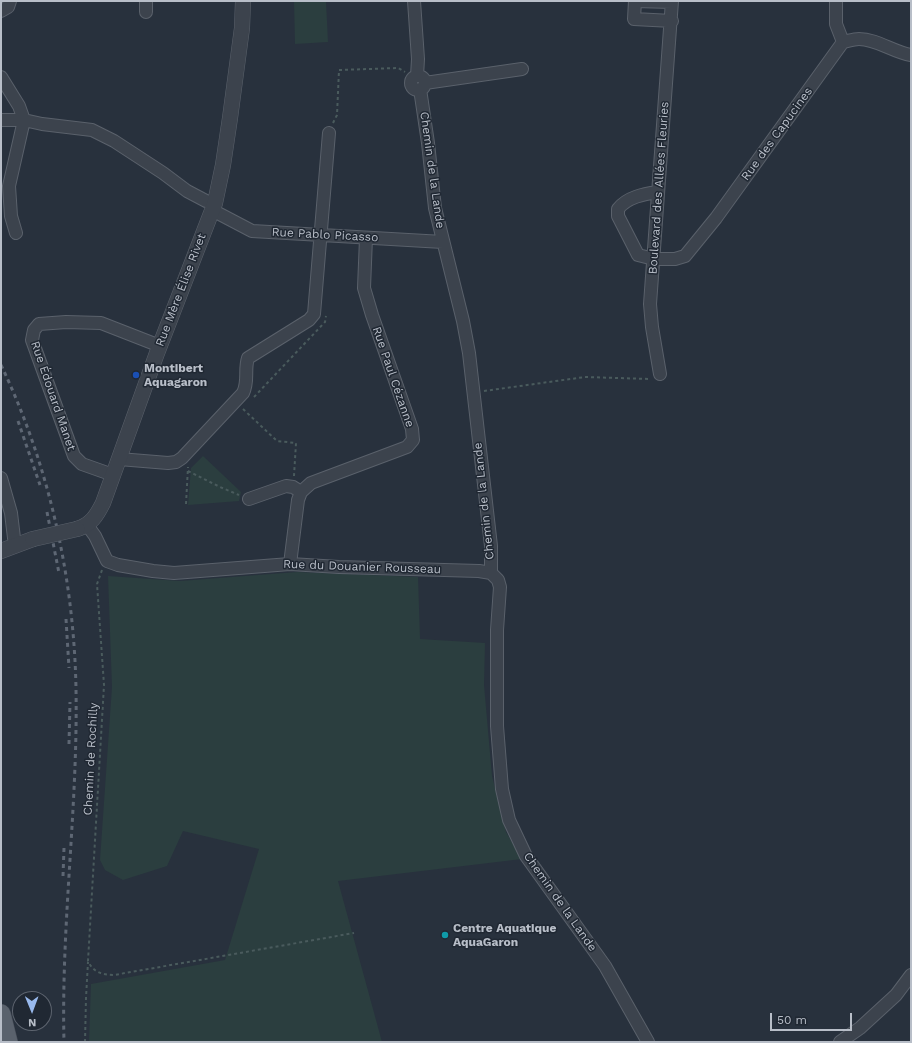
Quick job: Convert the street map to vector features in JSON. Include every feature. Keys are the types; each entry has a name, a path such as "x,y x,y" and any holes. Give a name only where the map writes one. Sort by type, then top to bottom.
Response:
{"main road":[{"path":"1,1014 8,1042"}],"street":[{"path":"1,11 8,8 10,1"},
{"name":"Rue Mère Élise Rivet","path":"82,527 98,514 213,207 223,165 230,118 242,28 243,1"},
{"name":"Chemin de la Lande","path":"414,1 419,81 435,208 463,321 471,368 491,546 491,572 498,580 500,587 497,630 497,726 502,789 509,820 526,856 605,966 648,1042"},
{"path":"836,1 836,24 843,42 860,39 873,41 903,54 911,55"},
{"path":"672,2 635,2 634,19 672,21"},
{"name":"Boulevard des Allées Fleuries","path":"656,376 650,304 672,21 672,2"},
{"name":"Rue des Capucines","path":"654,259 675,259 685,256 716,218 843,42"},
{"path":"419,81 522,69"},
{"path":"1,77 19,106 24,120 9,186 11,216 16,233"},
{"name":"Rue Pablo Picasso","path":"1,120 24,120 42,124 92,130 102,134 163,173 187,191 252,231 443,242"},
{"path":"119,459 168,463 176,462 182,458 243,392 246,386 246,364 248,358 309,320 314,314 329,133"},
{"path":"654,259 638,255 618,216 618,209 623,202 643,194 658,192"},
{"name":"Rue Paul Cézanne","path":"297,489 407,447 413,440 412,429 364,288 366,238"},
{"name":"Rue Édouard Manet","path":"113,475 82,464 74,456 32,340 34,330 39,324 66,322 101,323 160,346"},
{"path":"1,478 11,514 14,538 18,544"},
{"path":"249,499 286,486 297,489 298,500 290,564"},
{"path":"1,552 33,539 82,527 95,536 107,561"},
{"name":"Rue du Douanier Rousseau","path":"107,561 118,565 174,573 290,564 491,572"},
{"path":"840,1042 860,1028 896,995 911,975"}],"path":[{"path":"329,133 337,115 339,70 398,68 419,81"},
{"path":"254,397 326,322 326,315"},
{"path":"482,393 484,390 585,377 656,376"},
{"path":"238,414 244,409 277,441 296,443 297,489"},
{"path":"186,504 188,467"},
{"path":"188,471 220,488 249,499"},
{"name":"Chemin de Rochilly","path":"85,1042 86,998 104,685 98,584 99,576 107,561"},
{"path":"88,961 91,966 100,973 114,975 354,933"}],"shaded area":[{"path":"294,1 326,1 328,42 295,44"},
{"path":"203,456 241,492 239,501 188,505 191,468"},
{"path":"297,572 418,577 420,639 485,643 484,685 492,776 506,832 522,859 338,881 382,1042 89,1042 91,984 225,960 259,849 183,831 167,866 123,880 105,870 100,860 112,687 108,576 180,581"}],"railway":[{"path":"1,365 33,442 56,523 64,564 74,647 76,689 75,777 65,954 64,1042"},
{"path":"18,421 40,485"},
{"path":"47,512 59,573"},
{"path":"66,619 69,668"},
{"path":"69,744 70,702"},
{"path":"63,876 64,848"}],"place":[{"name":"Montibert Aquagaron","path":"136,375"},
{"name":"Centre Aquatique AquaGaron","path":"445,935"}]}
